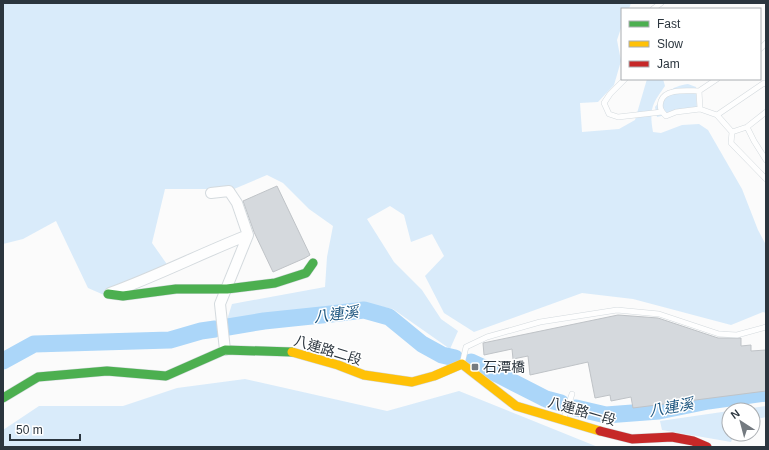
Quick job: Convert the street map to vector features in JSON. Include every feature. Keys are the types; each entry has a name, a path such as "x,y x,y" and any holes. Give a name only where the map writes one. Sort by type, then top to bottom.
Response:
{"street":[{"path":"211,193 229,191 238,203 248,235 220,304 225,350"},
{"path":"108,294 248,235"},
{"path":"108,294 123,296 176,289 227,289 275,283 306,272 313,263"},
{"name":"八連路二段","path":"3,398 38,377 107,371 166,376 225,350 292,352 338,365 364,375 412,382 434,376 462,364"},
{"name":"八連路一段","path":"462,364 516,406 563,422 632,439 672,437 694,441 707,447"}],"lane":[{"path":"624,80 604,103 609,114 618,117 662,112"},
{"path":"716,80 699,91 681,91 669,93 662,97 660,106 662,112 666,116 676,112 700,109 717,115 732,132 732,144 766,179"},
{"path":"717,115 765,82"},
{"path":"699,91 700,109"},
{"path":"732,132 747,127 766,112"},
{"path":"747,127 766,160"},
{"path":"462,364 466,346 487,337 540,322 617,310 659,314 719,334 737,335 766,327"},
{"path":"563,422 572,394"}],"shaded area":[{"path":"3,3 631,3 629,8 621,8 621,28 617,40 621,61 614,85 598,102 580,103 582,132 619,129 635,120 647,80 663,80 665,86 654,102 652,112 651,118 653,132 661,133 682,125 699,124 708,130 742,189 758,230 766,245 766,313 763,312 731,325 633,299 582,293 474,332 444,313 425,276 444,256 432,234 411,242 404,215 390,206 367,219 394,262 422,290 441,319 458,331 450,349 393,309 359,302 227,320 232,304 325,287 327,257 333,226 309,209 283,183 267,175 234,189 165,189 152,243 171,270 111,298 88,288 56,221 23,239 3,244"},
{"path":"688,84 696,87 697,111 689,110 657,117 655,107 666,94 672,89"},
{"path":"245,379 387,411 459,391 598,447 3,447 3,430 39,406 123,406 177,388"},
{"path":"766,406 766,417 761,418 761,407"},
{"path":"721,412 721,440 662,430 660,421"}],"building":[{"path":"277,186 310,255 273,272 254,232 243,201"},
{"path":"618,315 658,318 718,338 741,338 741,346 751,345 751,351 766,350 766,391 633,408 631,397 611,401 610,395 595,398 588,362 530,375 528,356 513,359 512,349 484,355 483,343"}],"waterway":[{"name":"八連溪","path":"228,327 264,321 364,310 389,317 422,344 442,355 455,358"},
{"name":"八連溪","path":"3,361 34,344 170,340 201,331 215,329"},
{"name":"八連溪","path":"471,362 546,399 561,403"},
{"name":"八連溪","path":"576,408 606,415 659,411 708,401 766,393"}],"traffic: fast":[{"path":"108,294 123,296 176,289 227,289 275,283 306,273 313,263"},
{"path":"3,398 38,377 107,371 166,376 225,350 292,352"}],"traffic: slow":[{"path":"292,352 338,365 364,375 412,382 434,376 462,364 516,406 600,431"}],"traffic: jam":[{"path":"600,431 632,439 672,437 693,441 707,447"}],"place":[{"name":"石潭橋","path":"475,367"}]}
